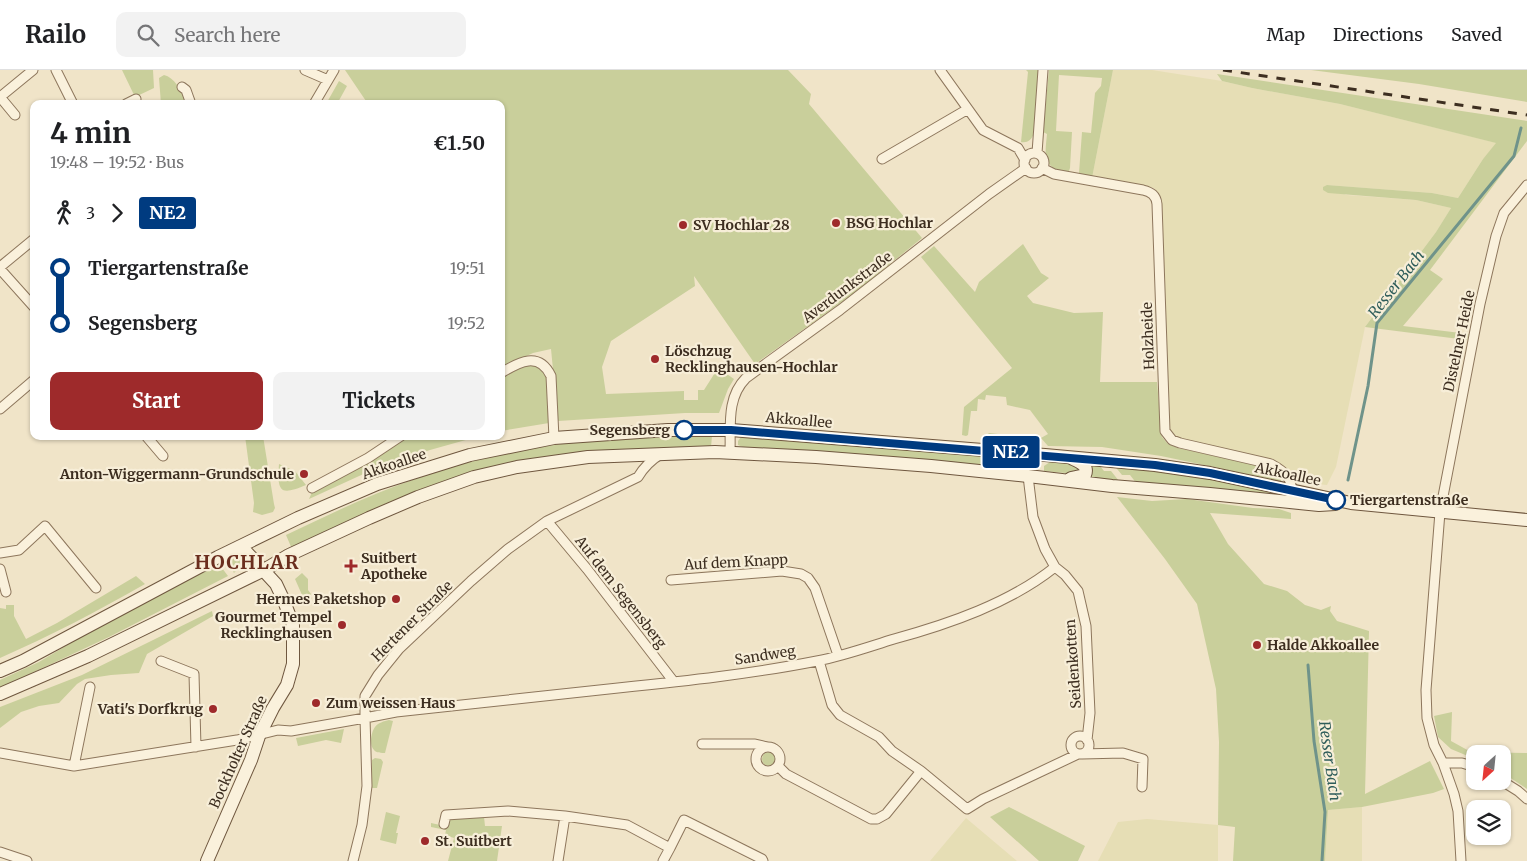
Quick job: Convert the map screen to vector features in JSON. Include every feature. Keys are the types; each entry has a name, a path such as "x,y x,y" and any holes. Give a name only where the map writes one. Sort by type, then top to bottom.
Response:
{"main road":[{"name":"Akkoallee","path":"0,671 218,557 298,518 377,484 470,455 554,438 668,430 731,430 1155,465 1210,473 1291,496"},
{"name":"Akkoallee","path":"0,694 88,656 264,570 289,555 418,497 474,477 546,462 588,457 730,452 845,459 1051,478 1112,486 1210,494 1291,496 1527,520"},
{"path":"1028,476 1033,465 1040,457 1045,455"},
{"name":"Akkoallee","path":"1051,478 1080,477 1085,475 1085,467 1069,457"},
{"path":"241,546 264,570"},
{"name":"Bockholter Straße","path":"208,861 251,760 259,736 272,708 287,684 293,664 293,625 276,584 264,570"}],"street":[{"path":"15,115 0,97 33,70"},
{"path":"56,70 71,100"},
{"path":"305,70 328,80"},
{"path":"316,100 334,70"},
{"path":"940,70 983,130 1018,148 1026,164"},
{"path":"1042,168 1044,160 1038,153 1043,70"},
{"path":"182,87 186,90 190,100"},
{"path":"882,159 968,109"},
{"path":"1026,164 1029,154 1038,153"},
{"name":"Holzheide","path":"1026,164 1034,172 1042,168 1054,174 1143,190 1155,196 1158,208 1165,431 1172,440 1180,444 1271,464 1288,477 1292,484 1291,496"},
{"name":"Averdunkstraße","path":"730,452 731,407 741,383 746,378 840,310 1026,164"},
{"name":"Distelner Heide","path":"1440,512 1480,304 1496,236 1504,213 1527,185"},
{"path":"30,242 0,268 30,302"},
{"path":"505,370 516,363 536,360 548,368 551,376 554,438"},
{"path":"0,409 30,383"},
{"path":"149,440 163,456"},
{"path":"312,488 368,458 395,440"},
{"name":"Hertener Straße","path":"353,861 362,825 367,786 365,696 378,675 399,649 508,549 547,521 638,477 643,468 661,454"},
{"path":"1028,476 1033,517 1045,549 1055,567"},
{"path":"1440,512 1426,690 1427,718 1434,745 1443,763 1454,794 1458,812 1461,861"},
{"name":"Auf dem Segensberg","path":"547,521 587,569 674,682"},
{"path":"0,553 19,550 45,526 96,588"},
{"name":"Sandweg","path":"366,718 396,712 674,682 819,661 938,627 1018,591 1041,578 1055,567"},
{"name":"Seidenkotten","path":"1055,567 1065,574 1078,591 1086,626 1090,713 1089,748 1086,752 1080,754"},
{"name":"Auf dem Knapp","path":"671,580 782,571 802,574 808,578 815,588 838,655"},
{"path":"1,574 6,592"},
{"path":"819,661 832,705 840,715 879,737 892,751 921,771 967,810 983,799 1080,754 1124,753 1143,759 1142,787"},
{"path":"160,662 194,674 196,747"},
{"path":"74,766 90,687"},
{"path":"0,753 74,766 259,736 278,730 291,731 366,718"},
{"path":"1080,754 1071,749 1072,740 1080,736 1088,740"},
{"path":"702,744 755,744 772,748 777,751 780,761 778,766 766,771 760,768 757,762 757,756 761,750 766,748"},
{"path":"1443,763 1466,764"},
{"path":"778,766 786,774 871,819 877,819 886,814 921,771"},
{"path":"1511,787 1527,800"},
{"path":"444,824 446,816 508,811 565,816 628,825 670,848"},
{"path":"560,860 565,816"},
{"path":"663,861 684,820 762,861"},
{"path":"0,852 27,861"}],"shaded area":[{"path":"1113,70 1152,70 1222,81 1340,104 1497,143 1483,159 1458,198 1432,193 1327,185 1346,195 1416,200 1451,208 1436,232 1365,327 1336,467 1327,485 1298,482 1292,474 1278,463 1197,444 1174,437 1170,432 1162,204 1154,188 1092,178"},
{"path":"1362,807 1362,861 1325,861 1328,810"},
{"path":"966,818 1017,861 930,861"},
{"path":"1147,819 1218,825 1218,861 1098,861 1118,822"}],"green space":[{"path":"122,70 153,70 154,88 135,97"},
{"name":"SV Hochlar 28","path":"345,70 788,70 811,94 809,104 922,238 853,294 755,364 694,276 695,286 611,341 602,367 606,394 684,391 684,400 698,400 698,390 704,390 718,368 734,379 719,413 685,413 558,421 551,349 533,353 505,366 505,100 365,100"},
{"path":"1026,70 1038,70 1039,72 1034,134 1029,141 1021,142 1028,72"},
{"path":"1049,70 1113,70 1092,178 1079,173 1082,132 1091,133 1095,93 1101,86 1102,78 1059,75 1056,131 1072,132 1070,168 1065,173 1052,167 1046,154 1047,134 1043,132"},
{"path":"1311,70 1527,70 1527,102 1419,84"},
{"path":"1217,74 1527,121 1527,141 1430,270 1443,279 1403,326 1469,334 1467,340 1365,327 1436,232 1451,208 1416,200 1328,193 1323,190 1323,187 1327,185 1432,193 1458,198 1483,159 1496,143 1340,104 1222,81"},
{"path":"164,75 171,78 187,99 161,100 159,78"},
{"path":"339,81 347,86 339,100 328,100"},
{"path":"1023,244 1041,273 1049,278 1027,296 1033,303 1074,313 1103,312 1100,382 1157,382 1162,437 1168,444 1178,448 1266,467 1279,474 1281,481 1161,456 1102,447 1048,446 1041,438 1048,434 1030,410 1007,405 1006,397 986,395 985,400 978,399 977,411 971,411 968,435 962,435 964,407 1012,368 921,257 934,246 975,292 979,282"},
{"path":"530,364 540,368 546,376 549,423 505,430 505,376 517,368"},
{"path":"989,433 1029,438 1034,445 982,440"},
{"path":"662,436 712,436 711,447 613,450 541,459 292,549 286,535 382,491 477,460 586,441"},
{"path":"741,437 1019,459 1026,465 1024,470 745,448 738,445"},
{"path":"246,440 264,440 275,508 273,512 262,515 253,512 254,503"},
{"path":"400,440 466,440 370,471 309,499 313,490"},
{"path":"1050,462 1072,464 1079,470 1076,474 1044,471 1044,466"},
{"path":"1097,462 1104,471 1111,471 1119,481 1086,480 1091,465"},
{"path":"279,464 295,471 306,485 286,491 282,489 279,481"},
{"path":"1113,464 1176,471 1281,493 1281,495 1137,484 1130,475 1122,475"},
{"path":"1117,497 1152,501 1187,499 1253,508 1279,509 1291,513 1291,519 1210,513 1228,544 1264,584 1287,591 1305,605 1321,610 1331,606 1330,611 1337,621 1369,631 1365,794 1430,761 1444,789 1433,793 1362,807 1328,810 1325,861 1233,861 1235,827 1218,825 1219,742 1216,689 1197,604"},
{"path":"232,557 239,557 242,561 234,573 226,560"},
{"path":"219,564 228,576 109,637 0,688 0,680 39,662 89,632"},
{"path":"302,573 308,579 308,590 312,598 309,601 311,603 306,604 295,579"},
{"path":"136,576 145,584 74,623 0,658 0,608 6,609 6,605 14,605 14,616 26,639 57,623"},
{"path":"212,611 213,616 147,654 139,673 85,679 77,684 59,703 39,706 21,712 0,728 0,707 82,675"},
{"path":"1452,712 1451,741 1466,749 1466,755 1451,749 1438,737 1434,716"},
{"path":"389,720 393,721 385,753 376,752 372,748 371,742 374,729 379,723"},
{"path":"344,729 341,743 326,740 298,746 296,738"},
{"path":"766,752 772,752 776,759 772,766 766,766 762,762 762,756"},
{"path":"1511,753 1527,753 1527,789 1511,778"},
{"path":"375,758 381,759 383,762 377,788 372,788 372,760"},
{"path":"1009,807 1085,846 1078,861 1039,861 990,817"},
{"path":"386,812 400,816 396,833 398,833 396,844 380,840"},
{"path":"484,817 485,826 502,826 497,861 448,861 454,838 445,835 446,830 431,827 431,823 445,826 448,819"}],"waterway":[{"name":"Resser Bach","path":"1348,480 1368,386 1377,323 1514,156 1521,128"},
{"name":"Resser Bach","path":"1308,665 1314,741 1325,812 1322,861"}],"railway":[{"path":"1223,70 1527,115"}],"bus line":[{"name":"NE2","path":"684,430 731,430 1155,465 1210,473 1336,500"}],"place":[{"name":"BSG Hochlar","path":"836,223"},
{"name":"SV Hochlar 28","path":"683,225"},
{"name":"Löschzug Recklinghausen-Hochlar","path":"655,359"},
{"name":"Segensberg","path":"684,430"},
{"name":"Anton-Wiggermann-Grundschule","path":"304,474"},
{"name":"Tiergartenstraße","path":"1336,500"},
{"name":"Suitbert Apotheke","path":"351,566"},
{"name":"Hermes Paketshop","path":"396,599"},
{"name":"Gourmet Tempel Recklinghausen","path":"342,625"},
{"name":"Halde Akkoallee","path":"1257,645"},
{"name":"Zum weissen Haus","path":"316,703"},
{"name":"Vati's Dorfkrug","path":"213,709"},
{"name":"St. Suitbert","path":"425,841"}],"district":[{"name":"HOCHLAR","path":"247,562"}]}
